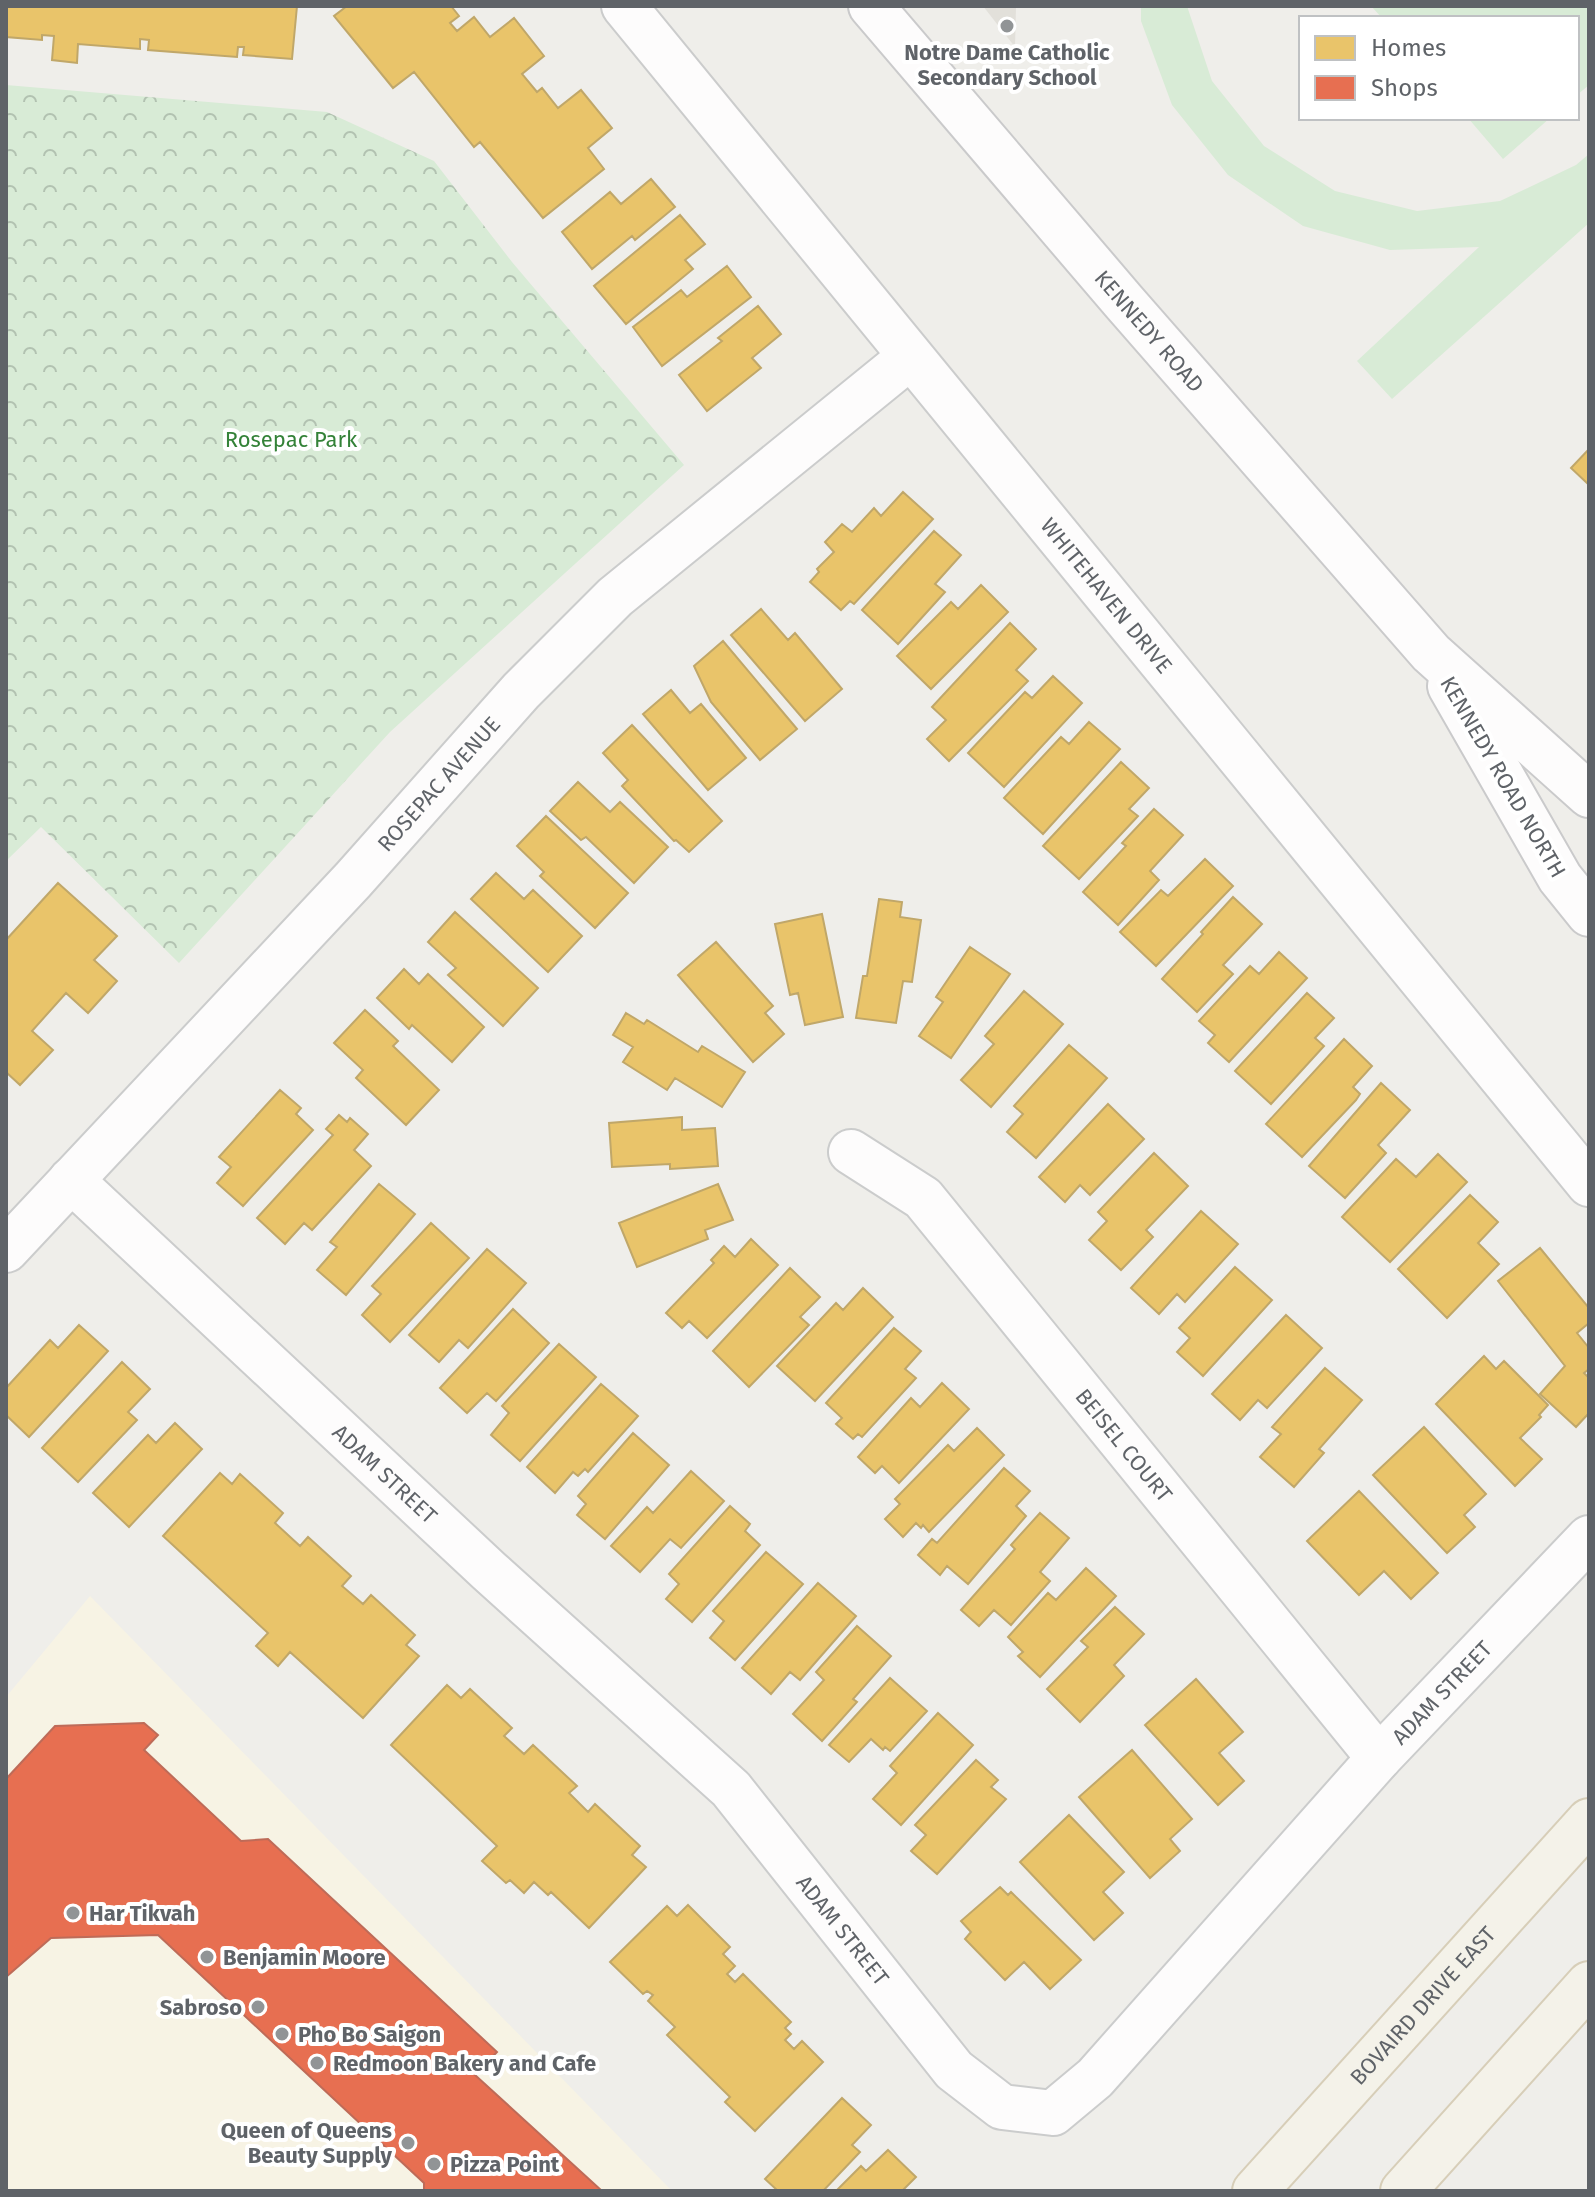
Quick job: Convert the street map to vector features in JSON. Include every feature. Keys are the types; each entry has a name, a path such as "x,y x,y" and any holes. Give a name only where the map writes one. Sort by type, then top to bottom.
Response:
{"main road":[{"name":"BOVAIRD DRIVE EAST","path":"1255,2191 1589,1821"},
{"path":"1403,2191 1589,1984"}],"street":[{"name":"WHITEHAVEN DRIVE","path":"624,6 1589,1184"},
{"name":"KENNEDY ROAD","path":"871,6 1124,302 1431,653"},
{"name":"ROSEPAC AVENUE","path":"6,1250 353,880 521,691 615,597 910,357"},
{"name":"KENNEDY ROAD NORTH","path":"1431,653 1589,795"},
{"name":"KENNEDY ROAD NORTH","path":"1431,653 1560,878 1589,914"},
{"name":"BEISEL COURT","path":"851,1152 923,1198 1379,1758"},
{"name":"ADAM STREET","path":"71,1180 489,1571 731,1789 954,2070 1002,2107 1053,2113 1095,2078 1379,1758 1589,1538"}],"shaded area":[{"name":"Notre Dame Catholic Secondary School","path":"983,6 1016,6 1015,47"},
{"path":"90,1596 672,2191 6,2191 6,1697"}],"green space":[{"path":"1141,6 1187,6 1212,81 1264,146 1335,191 1417,211 1500,201 1576,165 1589,154 1589,223 1392,399 1357,361 1479,247 1390,250 1303,226 1228,175 1172,105 1141,21"},
{"path":"1371,6 1589,6 1589,85 1579,93 1579,16 1380,16"},
{"name":"Rosepac Park","path":"6,85 327,112 434,161 512,262 684,465 390,732 179,963 41,827 6,861"},
{"path":"1470,120 1548,120 1503,159"}],"building: Homes":[{"path":"6,6 297,6 292,59 243,55 244,47 238,47 237,57 148,50 149,40 140,39 140,49 78,44 77,63 52,60 54,36 42,35 42,40 6,37"},
{"path":"347,6 451,6 459,16 450,23 457,31 474,17 490,37 514,18 544,56 522,74 537,92 542,88 558,108 581,90 612,128 588,148 604,169 543,218 480,142 474,147 414,72 393,88 334,16"},
{"path":"651,179 675,207 635,240 632,236 592,269 562,232 610,192 621,204"},
{"path":"680,215 705,244 685,260 693,269 626,324 594,286"},
{"path":"727,266 751,297 662,366 633,327 681,290 687,297"},
{"path":"758,306 781,334 752,358 761,368 707,411 679,375 722,341 718,338"},
{"path":"1589,449 1589,485 1571,468"},
{"path":"903,492 933,519 854,604 850,601 841,610 810,582 819,572 817,569 834,552 825,542 842,524 852,532 874,508 881,516"},
{"path":"934,531 961,555 935,584 945,592 898,644 862,610"},
{"path":"981,585 1008,612 931,689 897,656 951,602 958,609"},
{"path":"761,609 788,640 795,633 842,689 805,721 731,635"},
{"path":"1010,623 1036,649 1016,670 1028,681 949,761 927,739 946,720 932,707"},
{"path":"723,641 797,729 760,760 711,702 694,666"},
{"path":"1053,676 1082,703 1004,787 968,753 1025,692 1032,698"},
{"path":"671,690 690,713 701,704 746,758 708,790 643,714"},
{"path":"1089,722 1120,749 1043,834 1004,798 1061,737 1069,744"},
{"path":"632,725 722,821 689,852 674,841 622,786 628,780 603,753"},
{"path":"1121,762 1149,788 1129,809 1138,816 1079,879 1043,846"},
{"path":"578,782 610,812 620,802 668,847 634,883 586,837 581,840 550,811"},
{"path":"1154,809 1183,835 1150,871 1159,880 1118,925 1083,892 1126,846 1122,843"},
{"path":"546,816 628,893 595,928 540,876 544,872 517,846"},
{"path":"1205,859 1233,886 1156,966 1120,932 1161,890 1168,896"},
{"path":"496,873 524,899 533,890 582,936 548,972 471,899"},
{"path":"58,883 117,936 94,960 117,981 88,1013 66,993 32,1031 53,1050 20,1085 6,1072 6,940"},
{"path":"1233,897 1262,924 1223,965 1233,974 1197,1012 1162,979"},
{"path":"879,899 902,902 900,917 921,920 912,982 903,981 896,1023 856,1018 863,976 867,976"},
{"path":"455,912 538,988 503,1026 448,975 456,968 428,942"},
{"path":"822,914 843,1017 805,1025 798,993 790,995 775,924"},
{"path":"716,942 773,1006 765,1013 784,1034 753,1062 678,975"},
{"path":"970,947 1010,974 951,1058 919,1036 943,1002 936,997"},
{"path":"1279,952 1307,978 1229,1062 1208,1043 1215,1035 1199,1021 1250,966 1259,974"},
{"path":"404,969 419,984 428,974 484,1027 452,1062 412,1025 409,1029 377,998"},
{"path":"1024,991 1063,1024 991,1107 961,1080 994,1044 985,1036"},
{"path":"1307,993 1334,1018 1315,1038 1324,1046 1271,1104 1235,1071"},
{"path":"365,1010 398,1041 393,1046 439,1090 406,1125 356,1078 363,1070 334,1043"},
{"path":"626,1013 644,1024 647,1020 698,1052 702,1046 745,1072 722,1107 675,1078 667,1090 623,1062 633,1047 613,1035"},
{"path":"1344,1039 1372,1066 1353,1087 1360,1094 1356,1100 1302,1157 1266,1124"},
{"path":"1069,1045 1107,1078 1036,1158 1007,1132 1023,1114 1014,1106"},
{"path":"1381,1083 1410,1110 1378,1145 1386,1153 1345,1198 1309,1166"},
{"path":"280,1090 301,1108 296,1114 313,1130 243,1206 217,1183 231,1167 219,1157"},
{"path":"1108,1104 1144,1139 1090,1195 1080,1185 1065,1202 1039,1177"},
{"path":"339,1115 347,1122 350,1118 368,1134 354,1150 371,1166 312,1230 304,1223 285,1244 257,1218 333,1135 326,1129"},
{"path":"682,1117 682,1130 715,1128 718,1166 670,1169 670,1164 612,1167 609,1123"},
{"path":"1154,1153 1188,1186 1146,1230 1153,1237 1121,1270 1089,1240 1107,1221 1098,1212"},
{"path":"1438,1154 1467,1182 1390,1262 1342,1217 1396,1159 1416,1177"},
{"path":"379,1184 415,1214 346,1295 317,1270 337,1247 330,1242"},
{"path":"718,1184 733,1220 705,1230 708,1239 637,1267 619,1223"},
{"path":"1470,1195 1498,1222 1478,1243 1499,1264 1447,1318 1398,1269"},
{"path":"1201,1211 1238,1244 1185,1302 1177,1294 1159,1314 1131,1288"},
{"path":"431,1223 469,1258 390,1342 362,1315 381,1294 372,1286"},
{"path":"751,1239 778,1265 707,1338 689,1321 682,1328 666,1313 714,1263 711,1260 724,1246 735,1257"},
{"path":"1540,1248 1589,1308 1589,1323 1577,1333 1589,1348 1589,1369 1584,1373 1589,1378 1589,1413 1576,1427 1540,1394 1565,1366 1498,1281"},
{"path":"487,1249 526,1283 468,1348 459,1340 439,1362 409,1335"},
{"path":"1235,1267 1272,1300 1203,1376 1177,1352 1190,1338 1179,1328"},
{"path":"790,1268 820,1297 800,1317 809,1325 749,1387 713,1351"},
{"path":"863,1288 893,1317 815,1401 777,1366 836,1303 843,1310"},
{"path":"513,1309 549,1343 496,1401 487,1393 467,1413 440,1388"},
{"path":"1286,1315 1322,1348 1267,1408 1258,1400 1240,1420 1212,1394"},
{"path":"79,1325 108,1351 29,1437 6,1415 6,1388 50,1340 58,1348"},
{"path":"894,1328 921,1351 905,1369 916,1378 862,1437 858,1434 853,1439 836,1424 842,1418 826,1403"},
{"path":"559,1344 596,1377 520,1461 491,1435 509,1413 502,1406"},
{"path":"1484,1356 1496,1369 1504,1361 1548,1405 1539,1415 1541,1417 1520,1438 1542,1459 1515,1486 1436,1404"},
{"path":"122,1362 150,1389 128,1412 137,1420 78,1482 42,1448"},
{"path":"1325,1368 1362,1400 1319,1449 1324,1453 1294,1487 1260,1457 1281,1434 1272,1427"},
{"path":"942,1383 969,1409 899,1483 882,1466 875,1473 858,1457 911,1398 920,1407"},
{"path":"601,1384 638,1416 588,1472 585,1469 578,1476 573,1472 555,1493 527,1467"},
{"path":"175,1423 202,1449 129,1527 93,1493 148,1435 156,1443"},
{"path":"1424,1427 1486,1494 1464,1515 1475,1527 1447,1553 1373,1475"},
{"path":"977,1428 1004,1455 929,1532 916,1523 903,1537 885,1519 900,1504 895,1499 948,1445 954,1451"},
{"path":"633,1433 669,1465 605,1539 577,1515 586,1504 578,1496"},
{"path":"1004,1468 1030,1491 1016,1506 1026,1516 968,1584 947,1566 940,1575 918,1555 932,1539 937,1543"},
{"path":"691,1471 724,1501 681,1548 670,1539 640,1572 611,1546 647,1507 653,1513"},
{"path":"220,1473 232,1484 240,1474 283,1513 275,1523 300,1546 308,1537 351,1576 342,1586 363,1604 371,1595 415,1635 406,1645 419,1656 363,1718 290,1652 278,1666 256,1646 268,1633 163,1536"},
{"path":"1359,1491 1438,1573 1411,1599 1384,1571 1359,1595 1307,1541"},
{"path":"730,1506 750,1524 745,1531 760,1545 692,1622 666,1599 679,1584 669,1574"},
{"path":"1040,1513 1069,1538 1040,1572 1050,1581 1011,1625 994,1610 979,1626 961,1610 1015,1549 1011,1545"},
{"path":"766,1552 803,1584 735,1660 710,1638 724,1621 713,1611"},
{"path":"1086,1568 1116,1596 1040,1677 1018,1656 1023,1652 1008,1637 1048,1593 1056,1600"},
{"path":"818,1583 856,1616 800,1680 790,1672 771,1694 742,1668"},
{"path":"1115,1607 1144,1634 1114,1665 1124,1676 1080,1722 1047,1689 1088,1647 1081,1641"},
{"path":"857,1626 891,1656 853,1699 857,1702 822,1741 793,1714 824,1680 816,1672"},
{"path":"890,1678 927,1711 890,1751 885,1747 883,1750 871,1739 849,1762 829,1745"},
{"path":"1196,1679 1243,1732 1219,1753 1244,1781 1218,1805 1145,1725"},
{"path":"447,1685 461,1698 470,1689 512,1728 504,1736 524,1754 533,1745 577,1786 569,1793 588,1812 595,1804 640,1846 632,1855 646,1867 589,1928 551,1892 548,1895 534,1882 524,1893 510,1880 506,1883 482,1861 497,1846 391,1745"},
{"path":"938,1713 973,1745 901,1825 873,1799 897,1773 890,1766"},
{"path":"1132,1750 1192,1819 1170,1839 1180,1851 1150,1878 1079,1797"},
{"path":"976,1760 998,1780 991,1787 1006,1799 937,1874 911,1851 926,1835 915,1825"},
{"path":"1069,1815 1124,1872 1103,1892 1123,1913 1094,1940 1020,1862"},
{"path":"1000,1887 1008,1895 1011,1892 1081,1960 1050,1989 1024,1962 1005,1980 965,1939 971,1932 961,1921"},
{"path":"688,1905 730,1947 723,1954 735,1966 727,1974 735,1982 743,1974 791,2022 785,2028 791,2034 785,2040 794,2049 802,2041 823,2062 755,2131 725,2102 730,2097 667,2035 675,2027 648,2001 653,1995 647,1991 643,1994 610,1962 667,1906 677,1916"},
{"path":"842,2098 871,2125 852,2145 860,2152 823,2191 778,2191 765,2179"},
{"path":"888,2150 916,2177 902,2191 836,2191 861,2166 866,2171"}],"building: Shops":[{"path":"144,1723 158,1735 144,1750 241,1841 268,1839 497,2052 475,2075 602,2191 424,2191 424,2183 158,1935 51,1938 6,1977 6,1779 55,1726"}],"place":[{"name":"Notre Dame Catholic Secondary School","path":"1007,26"},
{"name":"Har Tikvah","path":"73,1913"},
{"name":"Benjamin Moore","path":"207,1957"},
{"name":"Sabroso","path":"258,2007"},
{"name":"Pho Bo Saigon","path":"282,2034"},
{"name":"Redmoon Bakery and Cafe","path":"317,2063"},
{"name":"Queen of Queens Beauty Supply","path":"408,2143"},
{"name":"Pizza Point","path":"434,2164"}]}
